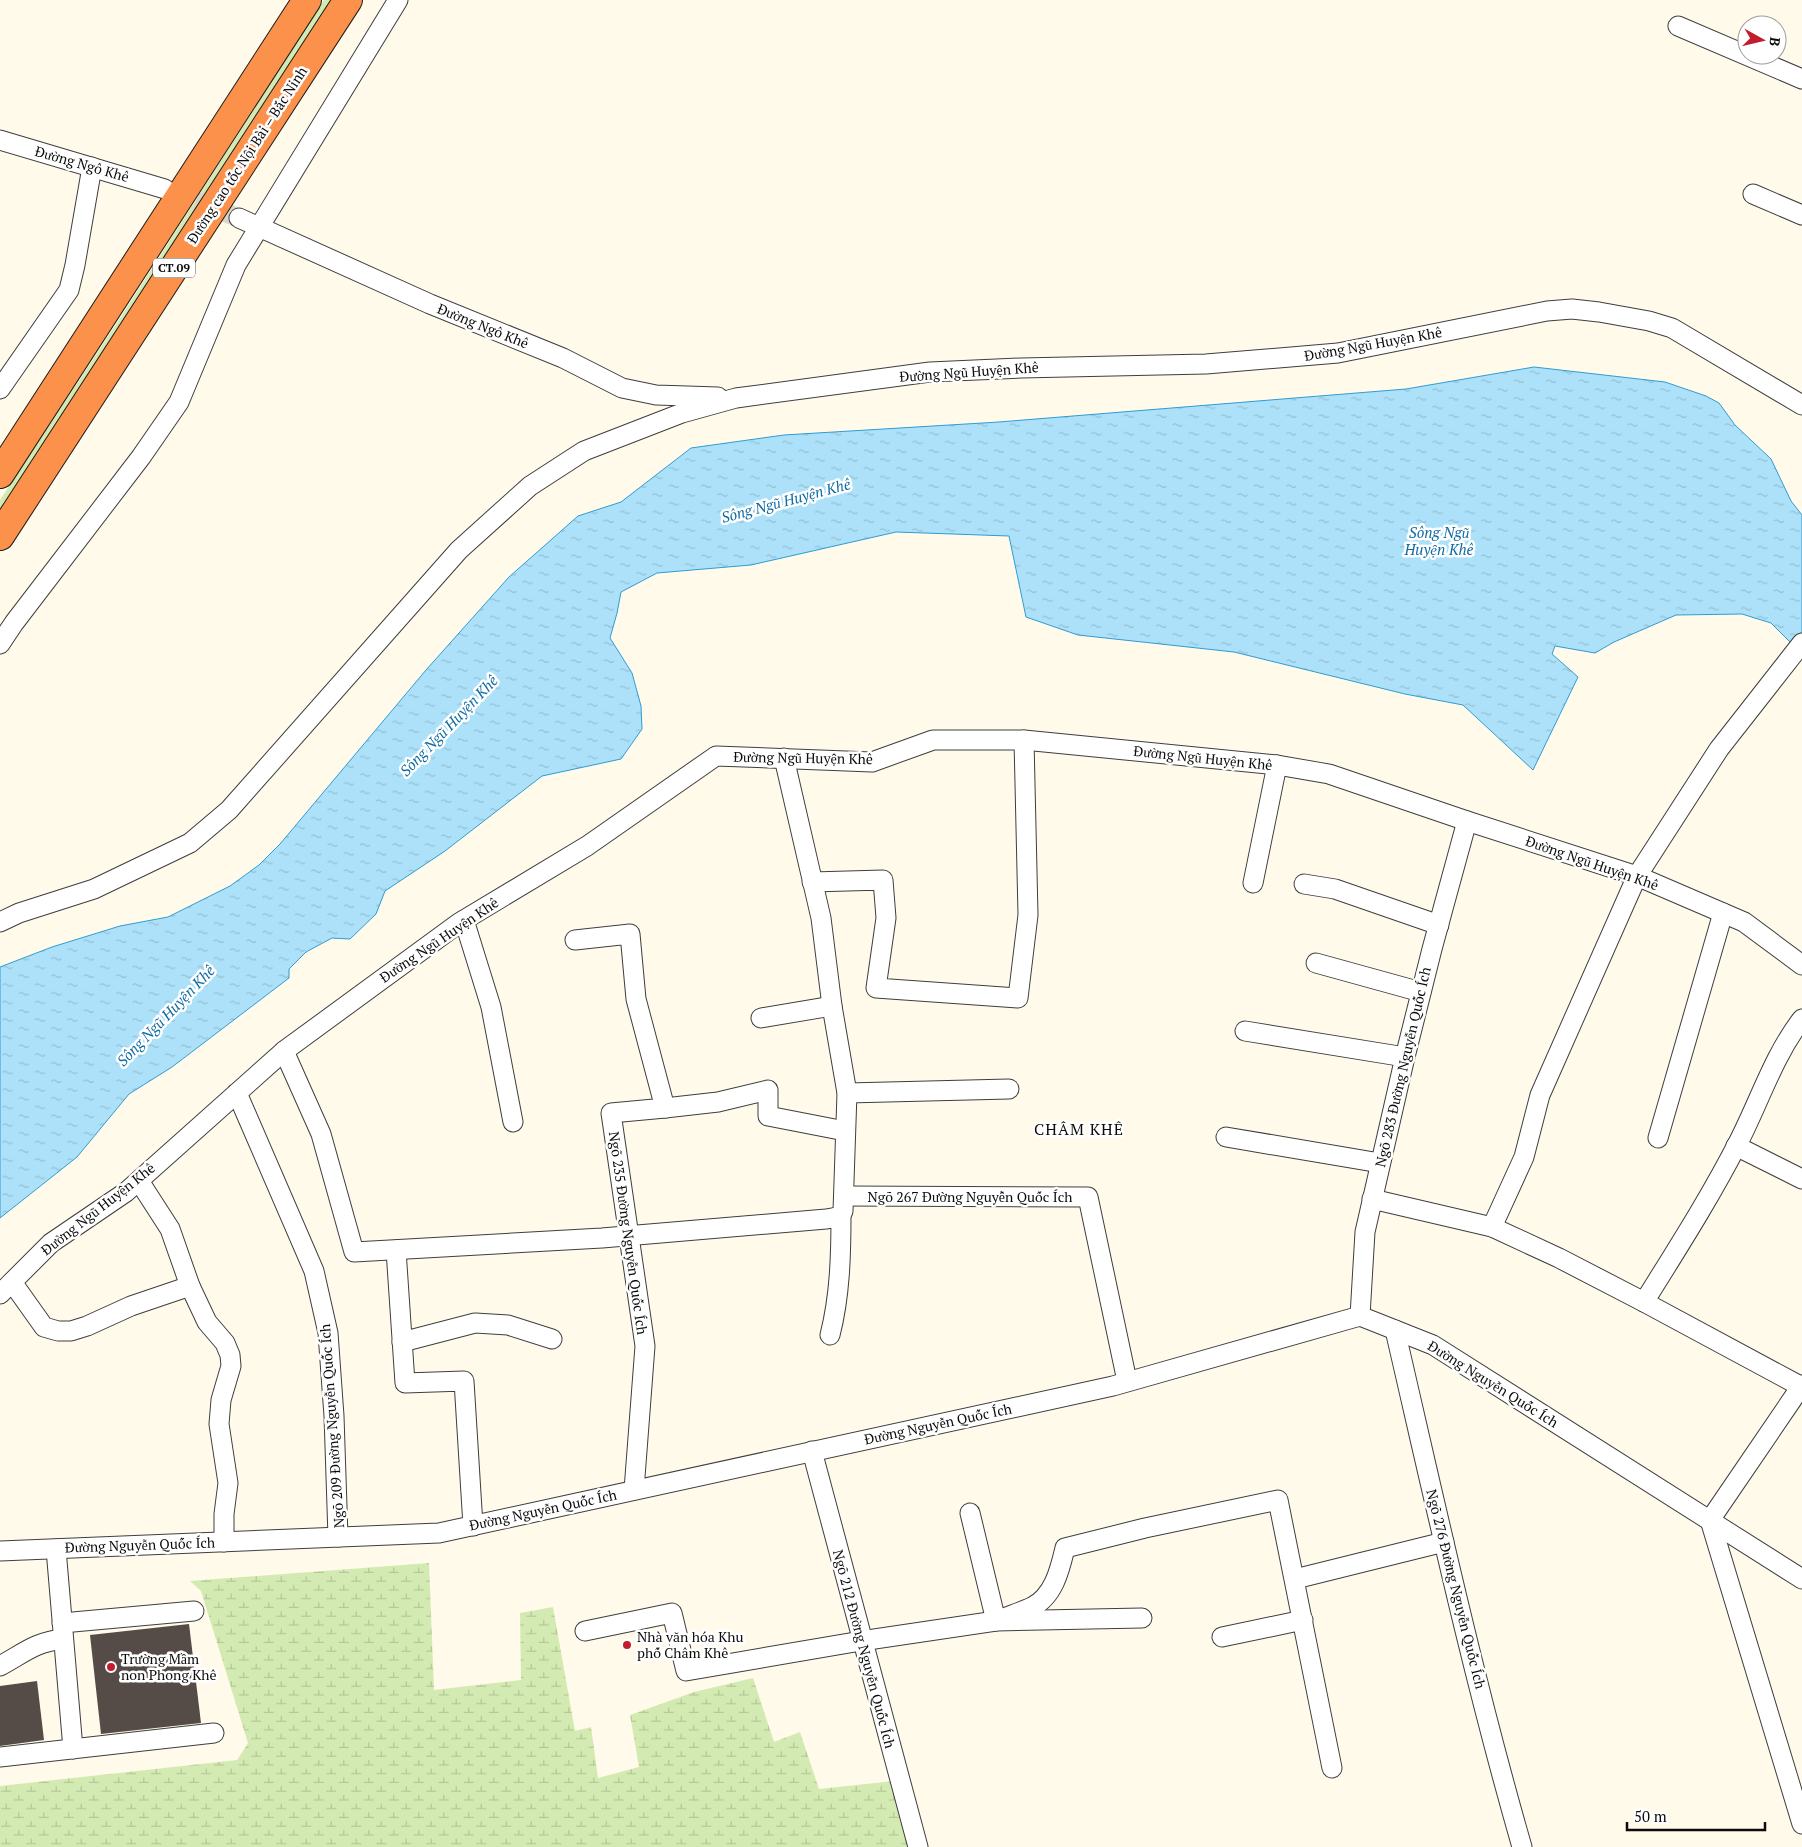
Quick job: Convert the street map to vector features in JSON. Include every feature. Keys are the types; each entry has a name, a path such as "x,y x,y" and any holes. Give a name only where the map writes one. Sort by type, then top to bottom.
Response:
{"highway":[{"name":"CT.09","path":"0,474 307,0"},
{"name":"Đường cao tốc Nội Bài – Bắc Ninh","path":"0,536 348,0"}],"street":[{"path":"0,644 141,457 179,402 236,265 398,0"},
{"path":"1678,26 1802,79"},
{"name":"Đường Ngô Khê","path":"0,140 165,189"},
{"path":"0,389 69,290 76,266 92,167"},
{"path":"1753,194 1802,215"},
{"name":"Đường Ngô Khê","path":"239,218 430,304 563,358 622,388 656,395 736,398"},
{"name":"Đường Ngũ Huyện Khê","path":"0,922 18,913 94,889 190,843 228,810 459,550 530,486 584,451 682,413 736,398 930,372 1206,364 1338,353 1547,311 1572,309 1649,321 1672,328 1802,405"},
{"path":"1492,1227 1524,1157 1540,1095 1637,876 1718,750 1759,695 1802,643"},
{"name":"Đường Ngũ Huyện Khê","path":"6,1288 51,1244 139,1181 284,1050 464,920 587,846 716,756 872,762 934,740 1024,740 1277,765 1329,774 1637,876 1744,922 1802,964"},
{"path":"812,882 883,880 886,918 876,988 1018,998 1028,915 1024,740"},
{"path":"784,758 821,918 832,1006 847,1092 844,1196 841,1215 837,1307 830,1335"},
{"path":"1253,883 1277,765"},
{"name":"Ngõ 283 Đường Nguyễn Quốc Ích","path":"1360,1316 1365,1232 1421,992 1467,821"},
{"path":"1304,884 1335,889 1438,924"},
{"path":"1658,1138 1723,913"},
{"path":"464,920 492,1007 513,1122"},
{"path":"575,940 630,934 636,999 665,1108 718,1102 768,1090 768,1116 845,1131"},
{"path":"1316,963 1421,992"},
{"path":"761,1018 832,1006"},
{"path":"1644,1302 1736,1146 1788,1038 1802,1019"},
{"path":"1245,1031 1405,1057"},
{"path":"284,1050 321,1134 354,1252 629,1235 826,1219 836,1218 841,1215"},
{"path":"847,1092 1009,1089"},
{"name":"Ngõ 209 Đường Nguyễn Quốc Ích","path":"237,1093 314,1271 328,1333 334,1416 338,1537"},
{"name":"Ngõ 235 Đường Nguyễn Quốc Ích","path":"634,1490 645,1346 611,1113 665,1108"},
{"path":"1226,1137 1380,1163"},
{"path":"1736,1146 1802,1179"},
{"path":"139,1181 170,1229 190,1286 207,1322 225,1343 230,1355 232,1366 221,1400 219,1424 228,1483 224,1514 224,1542"},
{"name":"Ngõ 267 Đường Nguyễn Quốc Ích","path":"844,1196 1088,1197 1127,1381"},
{"path":"1372,1200 1492,1227 1559,1258 1801,1386 1710,1520 1802,1824"},
{"path":"396,1250 406,1383 464,1381 473,1526"},
{"path":"6,1288 44,1327 58,1331 71,1331 88,1326 131,1306 190,1286"},
{"name":"Đường Nguyễn Quốc Ích","path":"0,1551 439,1533 1113,1386 1360,1316 1433,1345 1802,1579"},
{"path":"402,1342 475,1323 508,1325 552,1340"},
{"name":"Ngõ 276 Đường Nguyễn Quốc Ích","path":"1395,1330 1499,1769 1522,1847"},
{"name":"Ngõ 212 Đường Nguyễn Quốc Ích","path":"812,1451 861,1641 918,1847"},
{"path":"996,1621 1034,1606 1045,1597 1060,1573 1066,1548 1145,1528 1278,1500 1332,1768"},
{"path":"970,1513 996,1621"},
{"path":"1295,1579 1444,1542"},
{"path":"56,1548 74,1749"},
{"path":"0,1666 36,1645 49,1641 63,1631 194,1611"},
{"path":"585,1631 672,1613 686,1671 861,1641 996,1621 1142,1618"},
{"path":"1222,1637 1303,1620"},
{"path":"0,1757 214,1733"}],"green space":[{"path":"324,0 335,0 0,517 0,500 115,326"},
{"path":"429,1563 434,1690 521,1680 520,1613 553,1607 575,1731 591,1727 598,1778 639,1767 630,1715 694,1692 753,1678 774,1742 800,1732 819,1789 894,1781 913,1847 0,1847 0,1786 237,1760 248,1743 201,1591 190,1581"}],"water":[{"name":"Sông Ngũ Huyện Khê","path":"1534,367 1665,382 1706,396 1719,403 1735,425 1771,459 1791,501 1802,515 1802,654 1771,623 1742,614 1676,615 1614,642 1595,653 1555,646 1552,654 1578,677 1533,770 1463,705 1405,694 1234,652 1078,635 1026,617 1009,536 896,532 751,565 657,573 621,592 610,638 632,673 641,706 642,729 621,759 542,776 445,851 385,891 376,914 350,939 332,938 306,952 289,969 289,978 172,1067 129,1094 77,1157 0,1218 0,967 52,947 120,926 168,917 230,886 259,865 280,844 426,670 509,577 578,516 621,502 691,448 784,435 999,422 1406,389"}],"building":[{"path":"189,1624 201,1723 101,1734 90,1635"},
{"path":"37,1681 44,1740 0,1746 0,1686"}],"tunnel":[{"path":"170,191 239,218"}],"place":[{"name":"Nhà văn hóa Khu phố Châm Khê","path":"627,1645"},
{"name":"Trường Mầm non Phong Khê","path":"111,1667"}],"district":[{"name":"CHÂM KHÊ","path":"1079,1129"}]}
